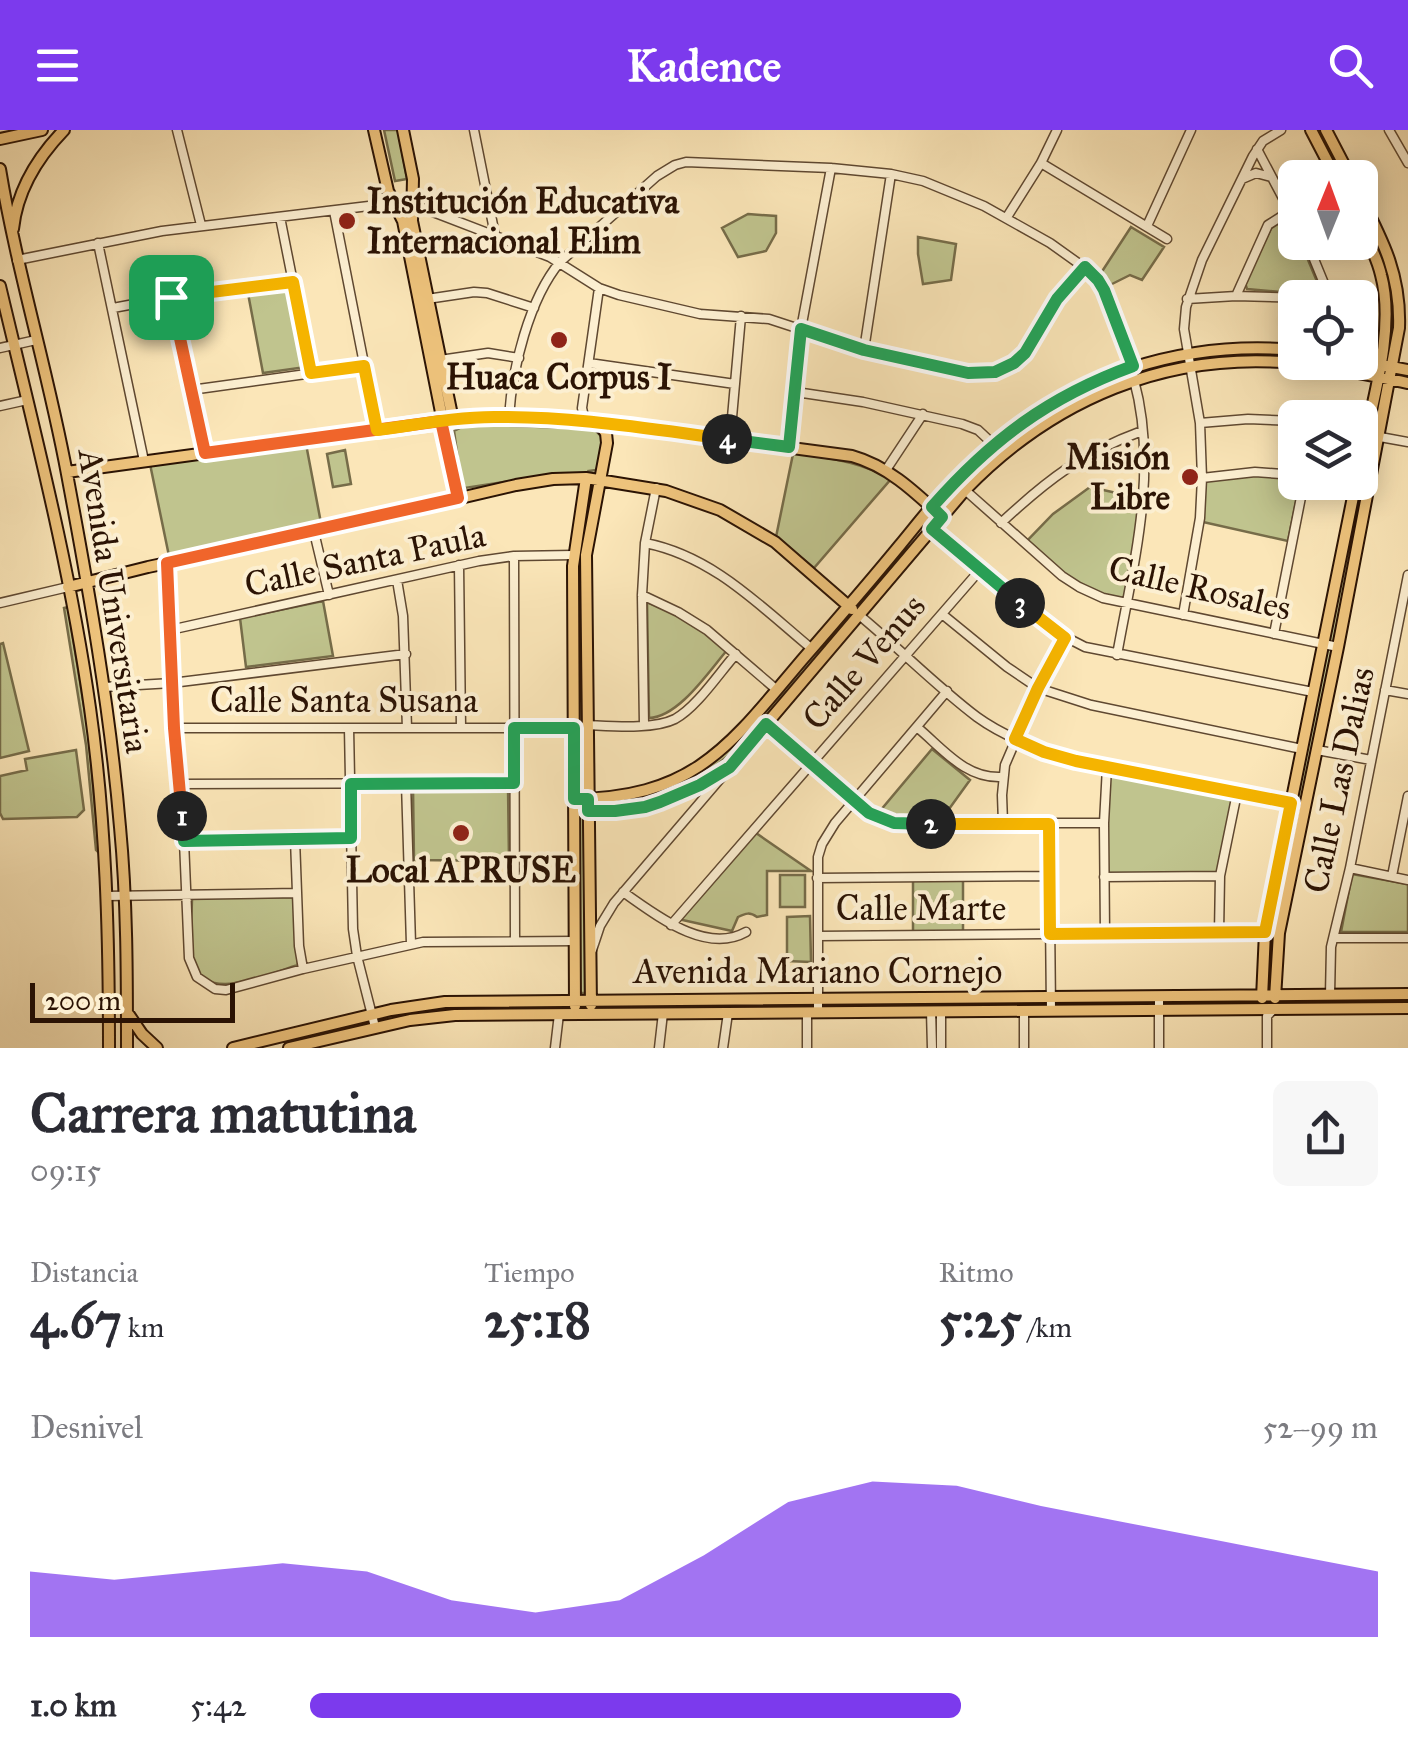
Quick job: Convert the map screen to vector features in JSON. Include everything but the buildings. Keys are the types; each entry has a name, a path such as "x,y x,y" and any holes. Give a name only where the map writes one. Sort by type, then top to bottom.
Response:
{"main road":[{"path":"0,139 42,130"},
{"path":"12,240 14,218 28,180 64,130"},
{"path":"374,130 386,184 402,221 447,421"},
{"path":"403,130 413,180 412,221 440,360 458,498"},
{"path":"1312,130 1327,160"},
{"path":"1326,130 1341,160"},
{"name":"Avenida Universitaria","path":"0,169 16,260 67,472 104,687 125,896 127,1048"},
{"path":"1268,1011 1275,996 1279,933 1404,310 1390,256 1378,232"},
{"path":"1375,260 1382,277 1386,313 1378,373"},
{"name":"Avenida Universitaria","path":"0,286 34,427 90,706 106,896 109,1048"},
{"path":"574,812 680,778 732,740 773,686 812,649 961,474 1025,420 1086,385 1133,366 1253,348 1278,349"},
{"path":"574,799 588,805 632,809 700,785 730,767 965,490 1032,431 1082,402 1189,360 1278,361"},
{"path":"1380,364 1408,370"},
{"path":"1378,377 1408,383"},
{"path":"67,472 447,421 508,417 730,436 852,456 886,470 942,517"},
{"path":"34,427 47,434 54,429 56,420"},
{"path":"591,422 603,426 607,438 586,556 591,1014"},
{"path":"575,1014 574,555 586,478"},
{"path":"68,587 536,481 586,478 656,488 743,522 775,542 859,615"},
{"path":"1268,1011 1262,996 1265,932 1352,500"},
{"name":"Avenida Mariano Cornejo","path":"233,1048 372,1014 445,1002 1408,994"},
{"name":"Avenida Mariano Cornejo","path":"289,1048 439,1016 1408,1008"},
{"path":"127,1010 142,1034 157,1048"}],"street":[{"path":"176,130 201,225"},
{"path":"474,130 495,235"},
{"path":"1007,217 1057,130"},
{"path":"1147,226 1191,130"},
{"path":"1183,615 1200,518 1202,478 1200,422 1184,329 1187,298 1258,148 1280,130"},
{"path":"1390,130 1407,157"},
{"path":"1258,148 1278,190"},
{"path":"508,417 519,358 543,286 560,262 657,176 675,165 714,162 891,174 936,186 1007,217 1085,267 1098,280 1133,366"},
{"path":"1041,163 1167,239"},
{"path":"789,447 801,329 831,168"},
{"path":"1242,179 1256,173 1271,177"},
{"path":"864,350 891,174"},
{"path":"16,260 201,225 410,205 560,262 599,288 700,314 769,319 864,350 968,373 995,372 1014,363 1025,353 1057,299 1085,267"},
{"path":"334,211 377,430"},
{"path":"280,217 311,373"},
{"path":"1236,296 1268,224 1278,219"},
{"path":"98,242 144,461"},
{"path":"112,308 293,282"},
{"path":"591,422 582,408 599,288"},
{"path":"428,299 487,293 534,308"},
{"path":"171,297 205,453"},
{"path":"1187,298 1278,297"},
{"path":"730,436 742,316"},
{"path":"0,348 36,340"},
{"path":"440,360 488,353 519,358"},
{"path":"589,363 735,384"},
{"path":"191,390 364,366"},
{"path":"1117,654 1142,524 1142,432 1134,380"},
{"path":"796,392 972,426 993,444"},
{"path":"0,406 27,400"},
{"path":"886,470 922,414"},
{"path":"1200,422 1278,420"},
{"path":"1002,523 1064,470 1107,444 1142,432"},
{"path":"1380,436 1408,442"},
{"path":"1123,438 1136,442 1143,452"},
{"path":"1202,478 1278,474"},
{"path":"644,724 642,595 645,543 656,488"},
{"name":"Calle Rosales","path":"965,490 1070,582 1104,598 1338,647"},
{"path":"1274,634 1300,500"},
{"path":"932,529 1052,630 1086,647 1314,692"},
{"path":"314,532 329,595"},
{"path":"645,543 680,553 724,578 812,649"},
{"name":"Calle Santa Paula","path":"170,630 459,565 514,556 574,555"},
{"path":"514,556 515,940"},
{"path":"167,563 174,728 192,968 205,985 226,990 432,941 574,941"},
{"path":"459,565 461,728"},
{"name":"Calle Venus","path":"671,925 980,570"},
{"name":"Calle Las Dalias","path":"1330,995 1330,957 1408,576"},
{"path":"397,580 406,654 407,728"},
{"path":"0,603 68,587"},
{"path":"642,595 690,618 773,686"},
{"path":"942,614 1038,688 1091,705 1302,749"},
{"path":"859,615 979,718 1044,752 1291,803"},
{"path":"1004,823 1002,776 1038,688 1065,638"},
{"path":"1394,644 1408,647"},
{"path":"104,687 172,683 406,654"},
{"path":"586,726 658,724 674,719 736,654"},
{"path":"1385,690 1408,694"},
{"path":"807,1048 818,999 817,878 822,844 842,815 948,692"},
{"path":"766,724 854,802 894,823 1104,823"},
{"name":"Calle Santa Susana","path":"174,728 574,728"},
{"path":"349,728 353,929 375,1028"},
{"path":"918,728 967,770 984,777 1002,776"},
{"path":"1317,750 1371,760"},
{"path":"590,958 600,926 622,892 730,767"},
{"path":"1105,934 1107,767"},
{"path":"180,784 514,783"},
{"path":"406,784 411,944"},
{"path":"1220,933 1220,876 1238,793"},
{"path":"1392,876 1408,796"},
{"path":"842,815 869,813"},
{"path":"1049,824 1051,1010"},
{"path":"184,841 351,838"},
{"path":"296,839 303,969"},
{"path":"1350,868 1408,880"},
{"path":"817,878 1050,876"},
{"path":"1104,877 1220,876"},
{"path":"622,892 671,925 695,934 737,938 746,932"},
{"path":"106,896 296,893"},
{"name":"Calle Marte","path":"818,936 1265,932"},
{"path":"1334,938 1408,938"},
{"path":"1159,996 1159,1048"},
{"path":"1024,1010 1024,1048"},
{"path":"932,1048 936,1011"},
{"path":"936,1011 941,1048"},
{"path":"1267,1048 1268,1011"},
{"path":"659,1048 664,1013"},
{"path":"723,1048 728,1013"},
{"path":"555,1048 559,1014"}],"green space":[{"path":"384,130 398,130 407,179 395,181"},
{"path":"748,214 776,216 776,233 766,251 738,257 722,228"},
{"path":"1278,222 1278,260 1308,260 1316,280 1278,280 1278,292 1247,289 1245,283 1272,226"},
{"path":"1131,227 1164,247 1142,280 1130,275 1110,285 1101,273"},
{"path":"918,237 956,244 951,280 923,284"},
{"path":"290,284 306,367 263,373 247,288"},
{"path":"1180,358 1181,365 1048,417 947,507 940,501 992,450 1051,406 1098,384"},
{"path":"1377,384 1386,385 1378,425 1378,400 1374,400"},
{"path":"464,426 594,429 603,438 600,463 596,470 589,471 591,474 550,475 465,488 454,431"},
{"path":"306,444 321,523 169,556 150,464"},
{"path":"345,450 351,484 333,487 327,454"},
{"path":"796,453 856,464 891,479 814,568 776,537"},
{"path":"1254,475 1278,477 1278,500 1296,500 1288,541 1203,522 1204,481"},
{"path":"593,485 583,563 583,793 577,793 577,558 587,486"},
{"path":"1090,487 1143,499 1126,604 1079,587 1025,543 1053,514"},
{"path":"1356,500 1363,500 1335,643 1327,641"},
{"path":"323,601 333,656 246,667 240,618"},
{"path":"647,602 690,622 728,649 682,702 649,718"},
{"path":"68,607 88,731 99,853 64,608"},
{"path":"845,613 851,616 730,755 677,788 638,800 594,806 595,801 682,779 715,761"},
{"path":"3,643 29,751 0,758 0,644"},
{"path":"1327,649 1335,651 1274,988 1266,988 1269,933"},
{"path":"932,749 970,780 944,816 902,816 880,811"},
{"path":"76,750 84,810 77,817 3,819 0,776 27,770 25,759"},
{"path":"1107,767 1237,793 1220,876 1104,877"},
{"path":"508,787 509,861 414,860 413,788"},
{"path":"576,817 585,818 585,993 580,993"},
{"path":"756,833 811,871 767,871 767,915 738,917 732,931 678,919"},
{"path":"1352,874 1408,884 1408,932 1341,932"},
{"path":"780,875 805,875 805,907 780,907"},
{"path":"913,877 963,877 963,935 913,935"},
{"path":"294,897 298,965 240,983 210,982 200,975 191,947 192,898"},
{"path":"810,916 811,962 787,961 787,917"},
{"path":"1039,997 1038,1005 1017,1006 823,1006 823,1003"}],"place":[{"name":"Institución Educativa Internacional Elim","path":"347,221"},
{"name":"Huaca Corpus I","path":"559,340"},
{"name":"Misión Libre","path":"1190,477"},
{"name":"Local APRUSE","path":"461,833"}],"route":[{"path":"171,297 205,453 258,447 441,421 458,498 167,563 174,728 184,841 351,838 351,784 514,783 514,728 574,728 574,799 588,799 588,811 645,807 677,796 730,767 766,724 869,813 894,823 1049,824 1050,934 1265,932 1291,803 1076,761 1015,739 1065,638 932,529 942,517 932,507 961,474 1006,434 1065,396 1133,366 1104,290 1085,267 1047,313 1025,353 995,372 968,373 864,350 801,329 789,447 585,421 508,417 441,421 377,430 364,366 311,373 293,282 171,297"}]}
